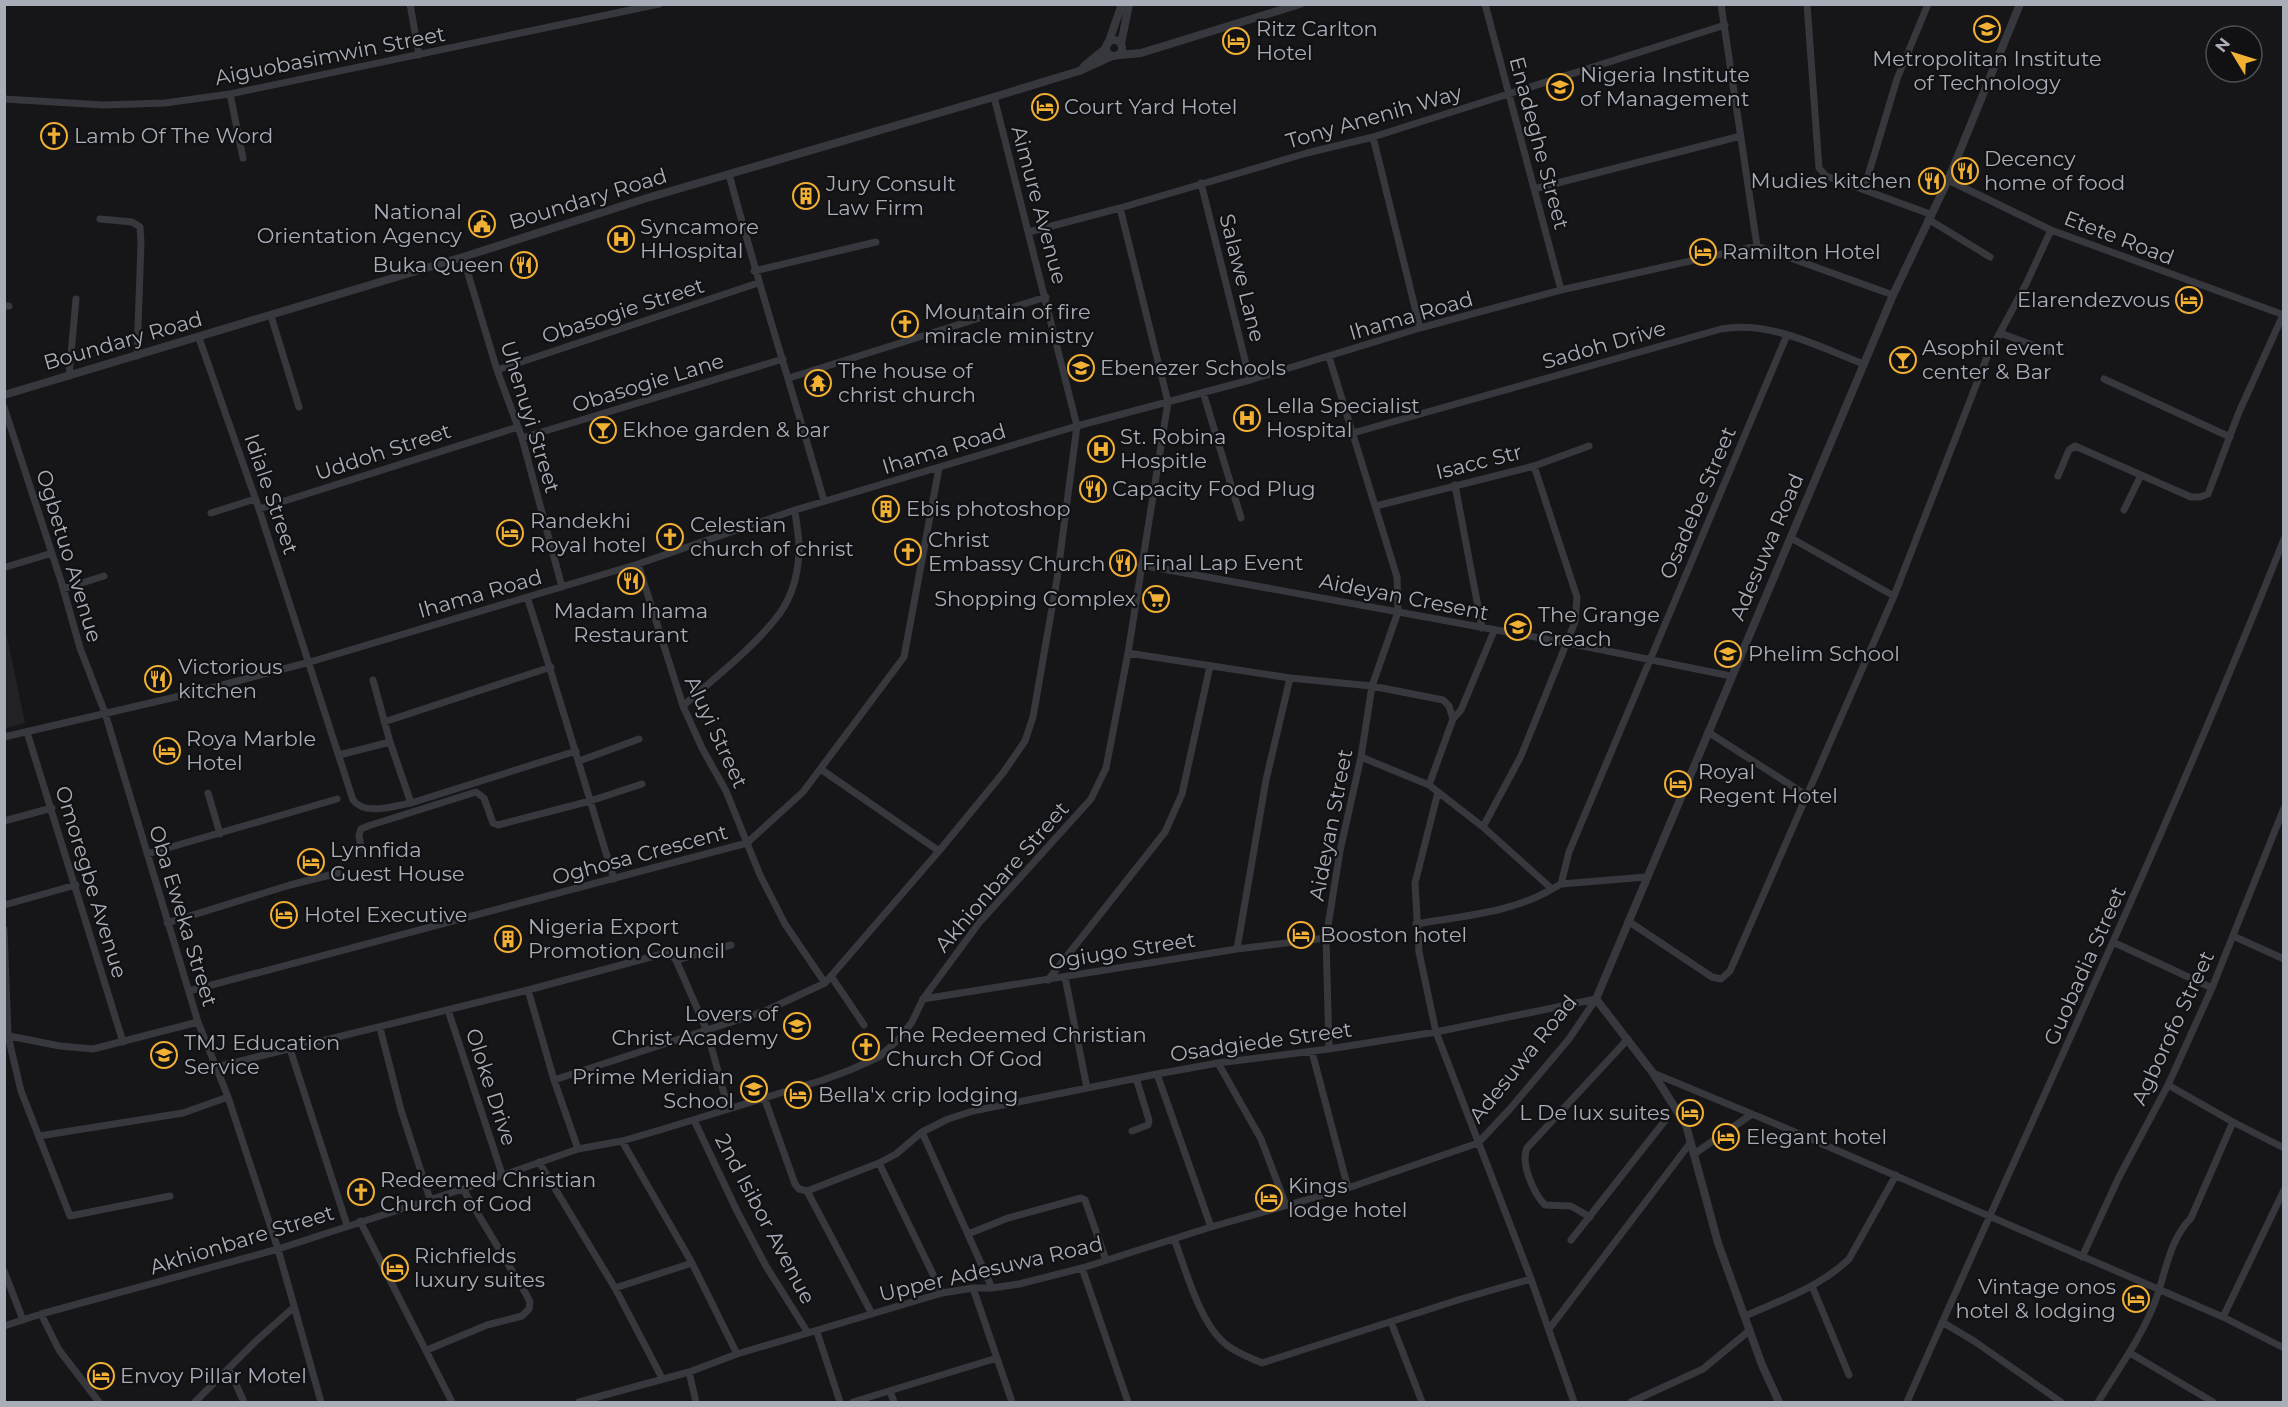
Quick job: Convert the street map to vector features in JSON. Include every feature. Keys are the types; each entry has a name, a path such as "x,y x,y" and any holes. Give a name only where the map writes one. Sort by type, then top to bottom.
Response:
{"street":[{"path":"410,4 419,55"},
{"name":"Aiguobasimwin Street","path":"4,99 104,105 165,103 230,94 659,4"},
{"path":"1115,49 1122,4"},
{"path":"1115,49 1129,4"},
{"name":"Boundary Road","path":"4,395 271,316 647,198 1079,71 1115,49 1141,53 1300,4"},
{"name":"Enadeghe Street","path":"1485,4 1561,290"},
{"path":"1721,4 1757,246 1893,295"},
{"path":"1807,4 1819,168 1826,176 1864,189 1929,217 1990,257"},
{"path":"1864,189 1897,79 1928,4"},
{"name":"Adesuwa Road","path":"1478,1143 1554,1056 1596,999 1893,295 1948,180 2020,4"},
{"name":"Tony Anenih Way","path":"1029,232 1307,153 1373,137 1725,25"},
{"path":"230,94 243,158"},
{"name":"Aimure Avenue","path":"994,97 1077,426"},
{"path":"1534,189 1741,136"},
{"path":"1373,137 1420,328"},
{"path":"729,174 754,271 789,378 824,501"},
{"name":"Etete Road","path":"1948,180 2051,230 2283,315"},
{"name":"Salawe Lane","path":"1201,183 1250,380"},
{"path":"1120,208 1168,402"},
{"path":"100,219 132,222 140,227 142,234 136,356"},
{"path":"1628,921 1712,977 1721,979 1726,976 1745,939 1894,596 1987,357 2026,284 2051,230"},
{"path":"754,271 876,242"},
{"name":"Ihama Road","path":"4,737 180,696 310,662 638,564 824,501 1077,426 1250,380 1420,328 1561,290 1757,246"},
{"name":"Uhenuyi Street","path":"463,257 497,370 522,438 562,587"},
{"name":"Obasogie Street","path":"497,370 758,283"},
{"path":"789,378 1046,297"},
{"path":"69,376 76,299"},
{"path":"2058,476 2069,450 2075,446 2191,497 2208,494 2255,374 2283,315"},
{"path":"271,316 299,407"},
{"name":"Sadoh Drive","path":"1353,433 1721,328 1738,326 1759,328 1787,335 1864,364"},
{"path":"2000,333 2055,353"},
{"name":"Osadebe Street","path":"1561,884 1569,852 1787,335"},
{"name":"Idiale Street","path":"198,338 259,509 353,800 356,804 370,809 411,803"},
{"path":"1329,357 1397,577 1398,612"},
{"name":"Obasogie Lane","path":"522,438 783,359"},
{"path":"2104,379 2230,437"},
{"path":"1203,392 1241,518"},
{"name":"Akhionbare Street","path":"4,1326 278,1249 578,1149 622,1141 694,1120 850,1070 879,1057 899,1039 912,1022 923,999 979,923 1096,791 1106,768 1128,653 1168,402"},
{"name":"Ogbetuo Avenue","path":"4,407 52,553 80,648 105,713"},
{"path":"554,1080 765,1011 825,983 1003,773 1025,741 1030,729 1057,579 1077,426"},
{"name":"Uddoh Street","path":"259,509 518,427"},
{"name":"Isacc Str","path":"1376,506 1455,484 1534,466 1589,446"},
{"path":"1483,827 1521,756 1575,622 1577,597 1534,466"},
{"name":"Oghosa Crescent","path":"189,991 747,843 803,792 822,770 904,657 939,468"},
{"path":"2124,510 2141,475"},
{"path":"1455,484 1482,628"},
{"path":"211,513 255,499"},
{"path":"683,706 757,638 780,612 792,588 797,567 799,550 795,510"},
{"path":"1791,538 1894,596"},
{"name":"Guobadia Street","path":"1907,1402 2115,943 2241,647 2283,539"},
{"path":"6,567 52,553"},
{"name":"Aluyi Street","path":"638,564 683,706 702,748 726,791 760,875 785,924 825,983"},
{"name":"Aideyan Cresent","path":"1141,565 1568,643 1731,676"},
{"path":"63,589 104,576"},
{"path":"527,597 551,667 614,879"},
{"name":"Aideyan Street","path":"1329,1049 1326,938 1340,851 1361,757 1372,687 1398,612"},
{"path":"1429,785 1453,718 1461,710 1494,631"},
{"path":"1128,653 1290,678 1372,687 1443,700 1449,706 1453,718"},
{"path":"1048,980 1165,832 1182,794 1210,666"},
{"path":"384,723 551,667"},
{"path":"1237,949 1266,780 1290,678"},
{"path":"373,680 384,723 411,803 576,751"},
{"name":"Oba Eweka Street","path":"105,713 198,1022 228,1097 278,1249 321,1402"},
{"name":"Omoregbe Avenue","path":"27,732 123,1042"},
{"path":"1708,732 1806,795"},
{"path":"579,761 639,739"},
{"path":"339,754 390,742"},
{"path":"1361,757 1429,785 1483,827 1552,889"},
{"path":"822,770 939,851"},
{"path":"361,847 359,835 362,829 368,826 476,792 484,798 493,823 498,825 590,801 642,784"},
{"path":"1438,792 1415,883 1419,952 1436,1032 1531,1279 1574,1402"},
{"path":"208,793 219,834"},
{"path":"147,854 337,799"},
{"path":"4,821 52,808"},
{"name":"Agborofo Street","path":"2082,1257 2119,1177 2168,1085 2212,988 2283,808"},
{"path":"167,923 290,885 338,873"},
{"path":"1416,924 1513,906 1540,896 1561,884 1646,877"},
{"path":"4,905 76,885"},
{"path":"4,929 6,1036 21,1091 70,1216 170,1196"},
{"path":"2233,936 2283,959"},
{"name":"Ogiugo Street","path":"923,999 1237,949 1326,938"},
{"path":"2115,943 2212,988"},
{"path":"676,960 731,945"},
{"path":"216,1067 380,1028 662,954 670,954 676,960 707,1031 728,1108"},
{"path":"831,976 864,1025"},
{"path":"1065,977 1087,1088"},
{"path":"528,990 554,1080 578,1149"},
{"path":"1596,999 1628,1039 1678,1110 1691,1142 1718,1243 1779,1402"},
{"name":"Osadgiede Street","path":"807,1191 879,1163 896,1154 922,1132 948,1119 973,1111 1218,1063 1312,1052 1436,1032 1596,999"},
{"name":"Oloke Drive","path":"448,1010 502,1174"},
{"path":"6,1036 60,1046 93,1049 198,1022"},
{"path":"380,1028 401,1110 430,1199"},
{"path":"1590,1217 1571,1206 1545,1205 1540,1200 1524,1164 1524,1156 1527,1148 1628,1039"},
{"path":"290,1049 347,1225"},
{"path":"1312,1052 1348,1188"},
{"path":"1218,1063 1261,1139 1286,1205"},
{"path":"1653,1073 1896,1175 1990,1218 2223,1317 2283,1348"},
{"path":"1157,1074 1211,1227"},
{"path":"1132,1131 1148,1125 1149,1120 1136,1078"},
{"path":"2168,1085 2283,1148"},
{"path":"39,1136 183,1113 228,1097"},
{"path":"764,1097 795,1184 799,1189 807,1191 872,1314"},
{"path":"1694,1154 1752,1114"},
{"path":"1571,1240 1667,1118"},
{"name":"2nd Isibor Avenue","path":"694,1120 766,1266 807,1333"},
{"path":"2098,1402 2130,1353 2154,1305 2180,1232 2191,1218 2233,1122"},
{"path":"922,1132 992,1288"},
{"path":"622,1141 692,1263 737,1354"},
{"path":"1549,1329 1691,1142"},
{"name":"Upper Adesuwa Road","path":"581,1402 942,1293 1019,1284 1082,1268 1211,1227 1348,1188 1478,1143"},
{"path":"539,1162 615,1288 662,1378"},
{"path":"879,1163 942,1293"},
{"path":"1745,1316 1812,1286 1849,1259 1896,1175"},
{"path":"427,1350 487,1325 522,1316 529,1309 530,1302 526,1294 463,1189"},
{"path":"2223,1317 2283,1190"},
{"path":"968,1234 1008,1218 1081,1198 1085,1200 1106,1260"},
{"path":"360,1221 452,1402"},
{"path":"1174,1239 1209,1326 1223,1342 1262,1363 1531,1279"},
{"path":"615,1288 692,1263"},
{"path":"1082,1268 1128,1402"},
{"path":"4,1271 23,1320"},
{"path":"1812,1286 1850,1375"},
{"path":"973,1288 1012,1402"},
{"path":"195,1402 293,1308"},
{"path":"41,1314 59,1350 94,1401"},
{"path":"1391,1322 1422,1402"},
{"path":"1942,1322 1974,1341 2061,1402"},
{"path":"1631,1402 1703,1369 1750,1330"},
{"path":"817,1332 840,1402"},
{"path":"2130,1353 2213,1402"},
{"path":"853,1402 997,1358"},
{"path":"226,1372 230,1369 244,1402"},
{"path":"689,1371 696,1402"},
{"path":"890,1391 894,1402"}],"shaded area":[{"path":"5,627 25,723 4,728"}],"place":[{"name":"Metropolitan Institute of Technology","path":"1987,29"},
{"name":"Ritz Carlton Hotel","path":"1236,41"},
{"name":"Nigeria Institute of Management","path":"1560,87"},
{"name":"Court Yard Hotel","path":"1045,107"},
{"name":"Lamb Of The Word","path":"54,136"},
{"name":"Decency home of food","path":"1965,171"},
{"name":"Mudies kitchen","path":"1932,181"},
{"name":"Jury Consult Law Firm","path":"806,196"},
{"name":"National Orientation Agency","path":"482,224"},
{"name":"Syncamore HHospital","path":"621,239"},
{"name":"Ramilton Hotel","path":"1703,252"},
{"name":"Buka Queen","path":"524,265"},
{"name":"Elarendezvous","path":"2189,300"},
{"name":"Mountain of fire miracle ministry","path":"905,324"},
{"name":"Asophil event center & Bar","path":"1903,360"},
{"name":"Ebenezer Schools","path":"1081,368"},
{"name":"The house of christ church","path":"818,383"},
{"name":"Lella Specialist Hospital","path":"1247,418"},
{"name":"Ekhoe garden & bar","path":"603,430"},
{"name":"St. Robina Hospitle","path":"1101,449"},
{"name":"Capacity Food Plug","path":"1093,489"},
{"name":"Ebis photoshop","path":"886,509"},
{"name":"Randekhi Royal hotel","path":"510,533"},
{"name":"Celestian church of christ","path":"670,537"},
{"name":"Christ Embassy Church","path":"908,552"},
{"name":"Final Lap Event","path":"1123,563"},
{"name":"Madam Ihama Restaurant","path":"631,581"},
{"name":"Shopping Complex","path":"1156,599"},
{"name":"The Grange Creach","path":"1518,627"},
{"name":"Phelim School","path":"1728,654"},
{"name":"Victorious kitchen","path":"158,679"},
{"name":"Roya Marble Hotel","path":"167,751"},
{"name":"Royal Regent Hotel","path":"1678,784"},
{"name":"Lynnfida Guest House","path":"311,862"},
{"name":"Hotel Executive","path":"284,915"},
{"name":"Booston hotel","path":"1301,935"},
{"name":"Nigeria Export Promotion Council","path":"508,939"},
{"name":"Lovers of Christ Academy","path":"797,1026"},
{"name":"The Redeemed Christian Church Of God","path":"866,1047"},
{"name":"TMJ Education Service","path":"164,1055"},
{"name":"Prime Meridian School","path":"754,1089"},
{"name":"Bella'x crip lodging","path":"798,1095"},
{"name":"L De lux suites","path":"1690,1113"},
{"name":"Elegant hotel","path":"1726,1137"},
{"name":"Redeemed Christian Church of God","path":"361,1192"},
{"name":"Kings lodge hotel","path":"1269,1198"},
{"name":"Richfields luxury suites","path":"395,1268"},
{"name":"Vintage onos hotel & lodging","path":"2136,1299"},
{"name":"Envoy Pillar Motel","path":"101,1376"}]}
